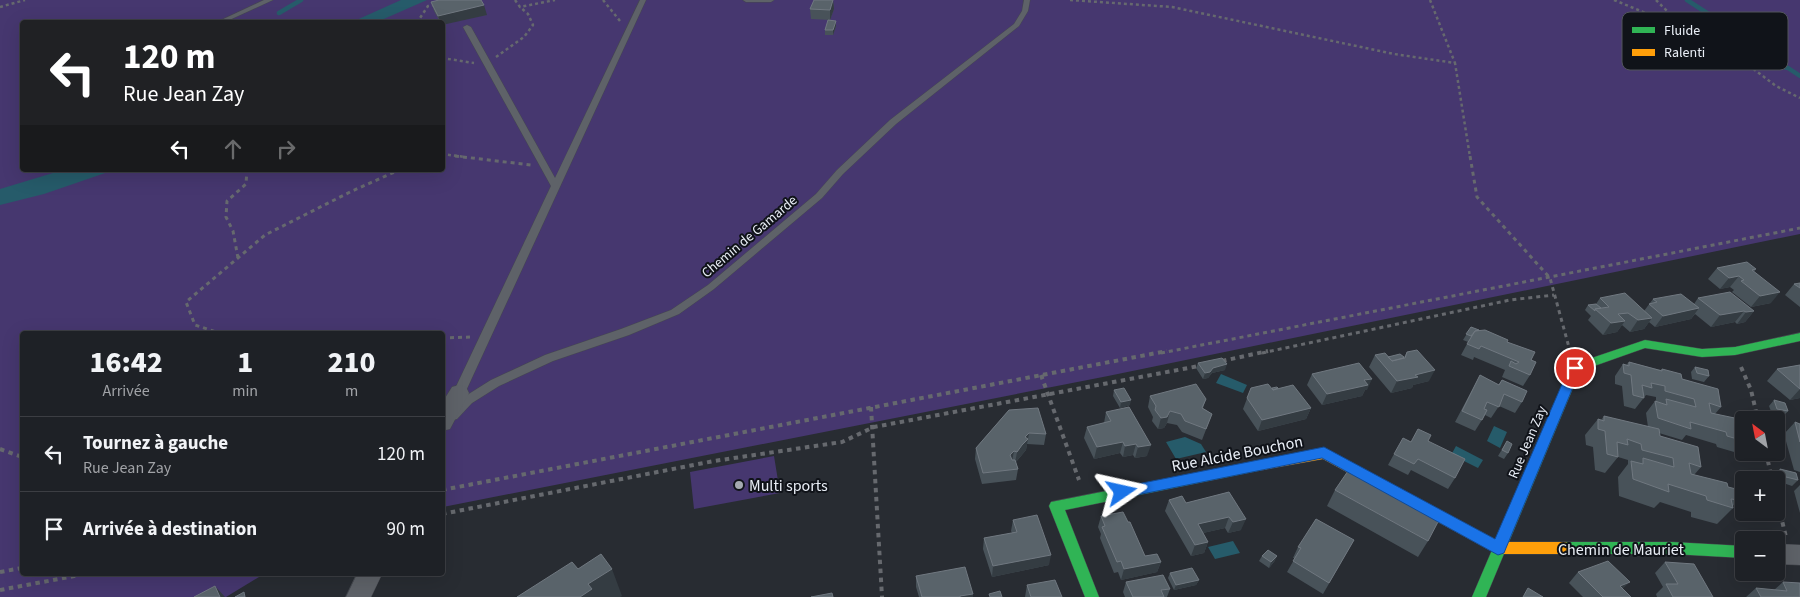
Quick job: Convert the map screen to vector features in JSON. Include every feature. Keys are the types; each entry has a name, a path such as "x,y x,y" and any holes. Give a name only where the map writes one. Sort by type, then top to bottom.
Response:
{"street":[{"path":"1575,368 1645,344 1702,353 1735,351 1800,336"},
{"name":"Rue Jean Zay","path":"1478,597 1575,368"},
{"path":"445,419 459,393"},
{"name":"Rue Alcide Bouchon","path":"1092,597 1056,506 1324,453 1498,548"},
{"name":"Chemin de Mauriet","path":"1498,548 1672,548 1735,552"},
{"path":"358,597 369,576"}],"lane":[{"path":"225,20 270,0"},
{"path":"459,393 643,0"},
{"path":"746,0 771,0"},
{"name":"Chemin de Gamarde","path":"445,422 468,400 495,383 549,358 625,332 675,312 711,287 819,196 840,172 893,122 1017,25 1025,11 1027,0"},
{"path":"467,27 556,187"}],"path":[{"path":"0,7 25,0"},
{"path":"445,59 472,64 487,62 524,37 533,25 528,14 515,0"},
{"path":"520,7 555,0"},
{"path":"603,0 628,31"},
{"path":"1070,0 1172,7 1394,54 1455,63"},
{"path":"1430,0 1455,63 1477,197 1550,278 1575,368"},
{"path":"1614,0 1643,12"},
{"path":"1656,0 1668,12"},
{"path":"422,20 420,18 428,6 442,2"},
{"path":"1755,70 1776,86 1800,98"},
{"path":"445,154 545,167"},
{"path":"238,258 233,230 226,217 227,201 246,184 247,172"},
{"path":"213,331 195,325 186,302 266,235 350,192 395,172"},
{"path":"445,489 1550,278 1800,228"},
{"path":"1214,363 1510,300 1554,295"},
{"path":"445,338 486,336"},
{"path":"1735,351 1751,390 1756,411"},
{"path":"445,513 714,461 842,442 874,427 1204,365"},
{"path":"1041,375 1086,500"},
{"path":"871,407 874,427 882,597"},
{"path":"0,450 20,456"},
{"path":"1782,521 1789,554"},
{"path":"0,572 20,568"},
{"path":"0,590 74,576"}],"shaded area":[{"path":"0,0 1800,0 1800,234 1108,376 445,507 445,331 20,331 20,576 261,576 226,597 0,597"},
{"path":"774,456 780,493 694,509 690,472"}],"water":[{"path":"401,0 427,0 382,20 356,20"},
{"path":"56,172 108,172 44,194 0,205 0,189"},
{"path":"1221,374 1247,385 1243,393 1216,383"},
{"path":"1494,426 1507,432 1500,448 1487,441"},
{"path":"1185,437 1201,444 1206,452 1176,459 1166,442"},
{"path":"1456,446 1483,460 1478,468 1460,459 1450,457"},
{"path":"1233,541 1240,553 1215,559 1208,547"}],"building":[{"path":"439,0 481,0 484,5 438,16 431,2"},
{"path":"814,0 833,0 830,10 810,9"},
{"path":"828,20 836,21 833,30 825,30"},
{"path":"1747,262 1756,269 1752,270 1780,292 1760,296 1741,281 1744,280 1739,276 1729,278 1717,268"},
{"path":"1730,292 1754,311 1720,315 1698,298"},
{"path":"1625,293 1652,318 1638,320 1628,313 1618,314 1625,321 1611,323 1595,309 1609,307 1600,298"},
{"path":"1681,294 1699,308 1663,316 1649,304 1657,302 1653,299"},
{"path":"1596,304 1601,308 1595,309 1595,311 1588,305"},
{"path":"1471,327 1479,330 1475,331 1471,336 1466,334"},
{"path":"1485,330 1508,340 1507,342 1535,352 1531,360 1536,362 1530,375 1509,366 1511,361 1516,364 1519,362 1481,346 1479,349 1467,344 1475,331"},
{"path":"1417,350 1435,370 1415,375 1418,377 1397,381 1375,355 1385,353 1392,361 1405,358 1407,352"},
{"path":"1400,354 1403,358 1392,361 1388,357"},
{"path":"1222,358 1227,364 1213,368 1210,372 1205,373 1198,363"},
{"path":"1629,362 1662,371 1662,369 1681,374 1682,379 1718,389 1721,407 1709,403 1711,413 1735,418 1735,438 1727,436 1726,432 1690,422 1691,429 1658,418 1655,401 1667,405 1666,399 1696,407 1694,399 1665,391 1665,386 1651,383 1652,388 1642,385 1644,398 1633,395 1631,375 1624,373 1623,364 1629,366"},
{"path":"1359,363 1372,379 1364,380 1368,385 1327,394 1312,374"},
{"path":"1800,365 1800,389 1777,369"},
{"path":"1695,367 1708,370 1709,376 1697,373"},
{"path":"1480,375 1499,385 1502,380 1527,391 1522,402 1504,394 1499,407 1487,402 1484,409 1487,410 1482,420 1462,411"},
{"path":"1196,384 1206,399 1202,408 1212,414 1206,429 1185,421 1181,414 1170,411 1167,417 1161,418 1155,410 1156,406 1150,396"},
{"path":"1268,384 1273,390 1293,385 1311,408 1262,420 1247,398 1251,388"},
{"path":"1124,388 1131,400 1121,402 1114,390"},
{"path":"1774,400 1785,403 1788,411 1777,409"},
{"path":"1129,407 1151,445 1138,447 1136,444 1125,446 1123,442 1097,447 1087,427 1111,421 1106,412"},
{"path":"1038,408 1046,434 1029,433 1025,437 1028,439 1017,452 1014,451 1010,455 1012,460 1015,460 1018,469 983,473 976,448 1009,410"},
{"path":"1604,416 1659,429 1660,436 1698,447 1701,467 1689,463 1691,474 1727,483 1728,487 1735,489 1735,500 1731,499 1733,508 1707,500 1706,496 1668,484 1669,492 1633,479 1631,461 1643,464 1643,458 1674,467 1673,458 1642,450 1641,444 1627,439 1628,445 1617,442 1618,457 1607,454 1605,431 1598,429 1598,419 1604,421"},
{"path":"1795,422 1800,424 1800,442"},
{"path":"1418,429 1431,435 1428,441 1465,459 1455,478 1418,459 1414,464 1394,454 1403,438 1411,442"},
{"path":"1507,441 1512,444 1508,453 1502,450"},
{"path":"1780,469 1796,473 1798,480 1785,477 1785,471 1781,471"},
{"path":"1348,471 1439,520 1428,541 1335,490"},
{"path":"1229,492 1246,519 1233,522 1229,517 1198,524 1208,542 1195,545 1169,500 1182,496 1186,503"},
{"path":"1123,512 1128,522 1130,522 1145,556 1157,554 1161,562 1124,569 1121,561 1117,562 1102,527 1105,526 1101,516"},
{"path":"1037,515 1051,555 993,566 984,538 1017,532 1013,520"},
{"path":"1316,519 1354,540 1329,583 1293,561 1301,548 1298,547"},
{"path":"1268,550 1277,556 1271,562 1262,556"},
{"path":"601,554 612,569 588,584 592,589 580,597 517,597 572,562 578,569"},
{"path":"1608,561 1630,582 1620,586 1631,597 1603,597 1578,572"},
{"path":"1665,562 1694,564 1713,597 1673,597 1666,584 1678,584"},
{"path":"965,567 973,594 960,597 922,597 916,576"},
{"path":"1192,568 1199,580 1176,585 1170,573"},
{"path":"1163,575 1170,589 1161,590 1164,597 1133,597 1126,582"},
{"path":"1055,580 1062,597 1031,597 1027,585"},
{"path":"1783,582 1800,583 1800,597 1761,597 1756,588 1787,591"},
{"path":"215,586 220,597 194,597"},
{"path":"1528,588 1543,597 1523,597"},
{"path":"1000,591 1002,597 990,597 989,594"},
{"path":"244,592 245,597 235,597"},
{"path":"832,593 833,597 811,597"}],"waterway":[{"path":"279,13 301,0"},
{"path":"1687,0 1706,12"},
{"path":"1788,68 1800,76"}],"traffic: fast":[{"path":"1479,597 1575,368 1645,344 1702,353 1735,351 1800,337"},
{"path":"1092,597 1056,506 1262,465"},
{"path":"1565,548 1672,548 1735,552"}],"traffic: slow":[{"path":"1262,465 1324,453 1498,548 1565,548"}],"place":[{"name":"Multi sports","path":"739,485"}],"route":[{"path":"1122,492 1324,453 1498,548 1575,368"}]}
